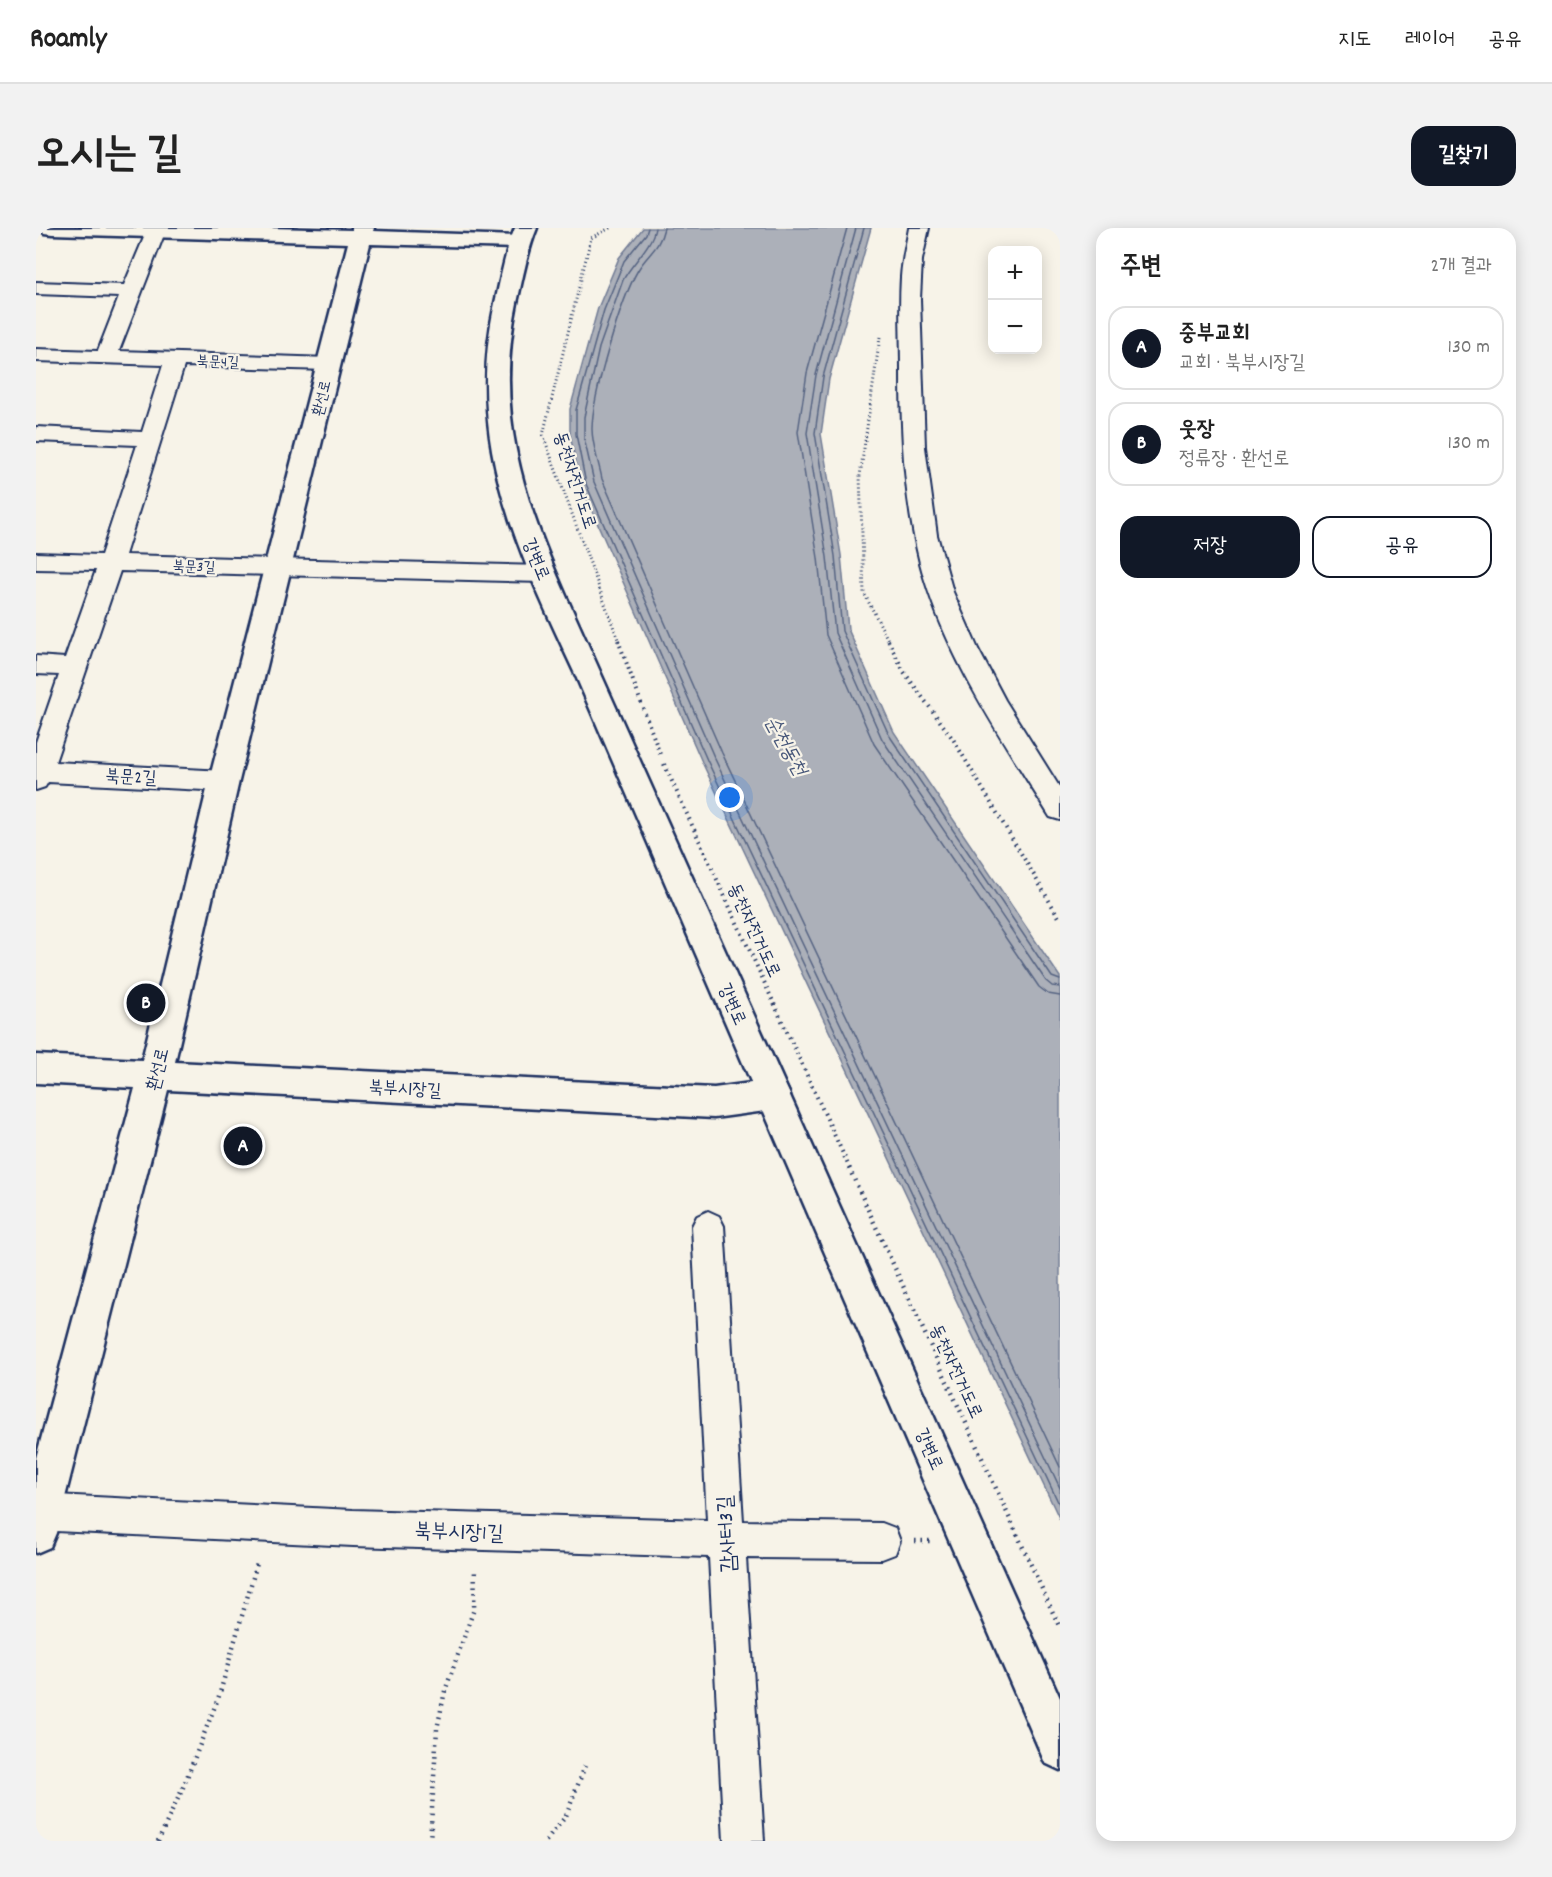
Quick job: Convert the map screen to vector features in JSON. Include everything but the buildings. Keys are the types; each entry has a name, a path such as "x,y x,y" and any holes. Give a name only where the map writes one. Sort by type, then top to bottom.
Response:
{"street":[{"name":"강변로","path":"52,228 155,232 523,235 498,342 496,387 502,441 518,508 543,574 971,1541 1060,1748"},
{"path":"919,228 912,265 912,394 915,451 926,537 958,633 982,682 1060,810"},
{"path":"106,357 155,232"},
{"name":"환선로","path":"38,1519 155,1077 224,781 362,233"},
{"path":"36,288 132,291"},
{"name":"북문4길","path":"36,355 329,364"},
{"path":"110,564 176,359"},
{"path":"36,435 150,439"},
{"name":"북문3길","path":"36,561 278,569"},
{"name":"북문2길","path":"110,564 37,774 224,781"},
{"path":"278,569 543,574"},
{"path":"36,665 75,666"},
{"name":"북부시장길","path":"36,1069 155,1077 714,1103 773,1095"},
{"name":"감사터3길","path":"708,1226 744,1841"},
{"name":"북부시장1길","path":"38,1519 726,1540 882,1540"}],"path":[{"name":"동천자전거도로","path":"610,228 591,238 543,435 659,754 1060,1628"},
{"path":"158,1841 182,1790 219,1696 267,1526"},
{"path":"430,1841 437,1729 445,1691 474,1609 475,1531"},
{"path":"882,1540 971,1541"},
{"path":"546,1841 566,1816 585,1766"}],"water":[{"name":"순천동천","path":"643,228 871,228 829,379 821,434 841,555 848,629 894,732 1060,977 1060,1520 702,762 581,486 570,435 570,409 598,308 619,258"}],"place":[{"name":"웃장","path":"146,1003"},
{"name":"중부교회","path":"243,1146"}]}
